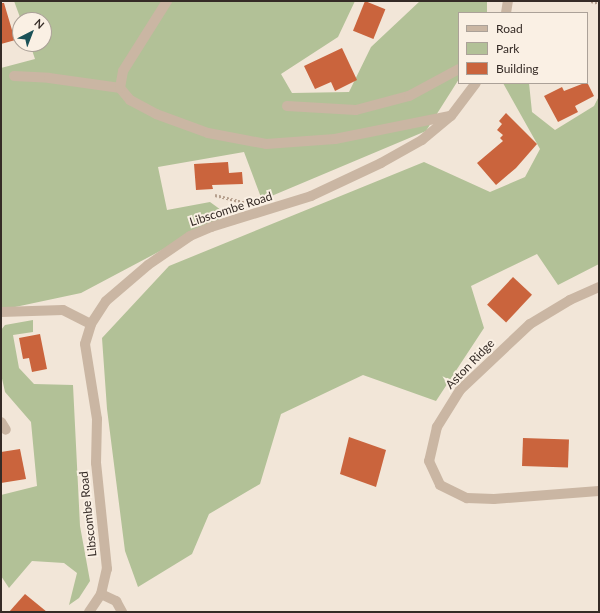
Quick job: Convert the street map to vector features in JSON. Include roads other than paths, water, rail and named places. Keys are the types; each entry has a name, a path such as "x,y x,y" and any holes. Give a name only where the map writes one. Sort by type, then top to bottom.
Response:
{"street":[{"path":"120,88 123,71 167,1"},
{"path":"506,12 508,1"},
{"path":"287,106 356,110 409,96 458,70"},
{"path":"14,76 49,78 120,88 130,100 156,114 208,133 266,144 335,139 451,116"},
{"name":"Libscombe Road","path":"89,612 101,594 107,569 96,463 97,419 85,344 91,324 106,301 148,265 190,236 211,227 270,210 311,196 381,163 422,140 451,116 475,84"},
{"name":"Aston Ridge","path":"599,287 570,300 530,324 460,390 437,427 429,461 440,485 466,498 494,499 599,491"},
{"path":"1,312 63,310 91,324"},
{"path":"101,594 116,601 122,612"}]}
